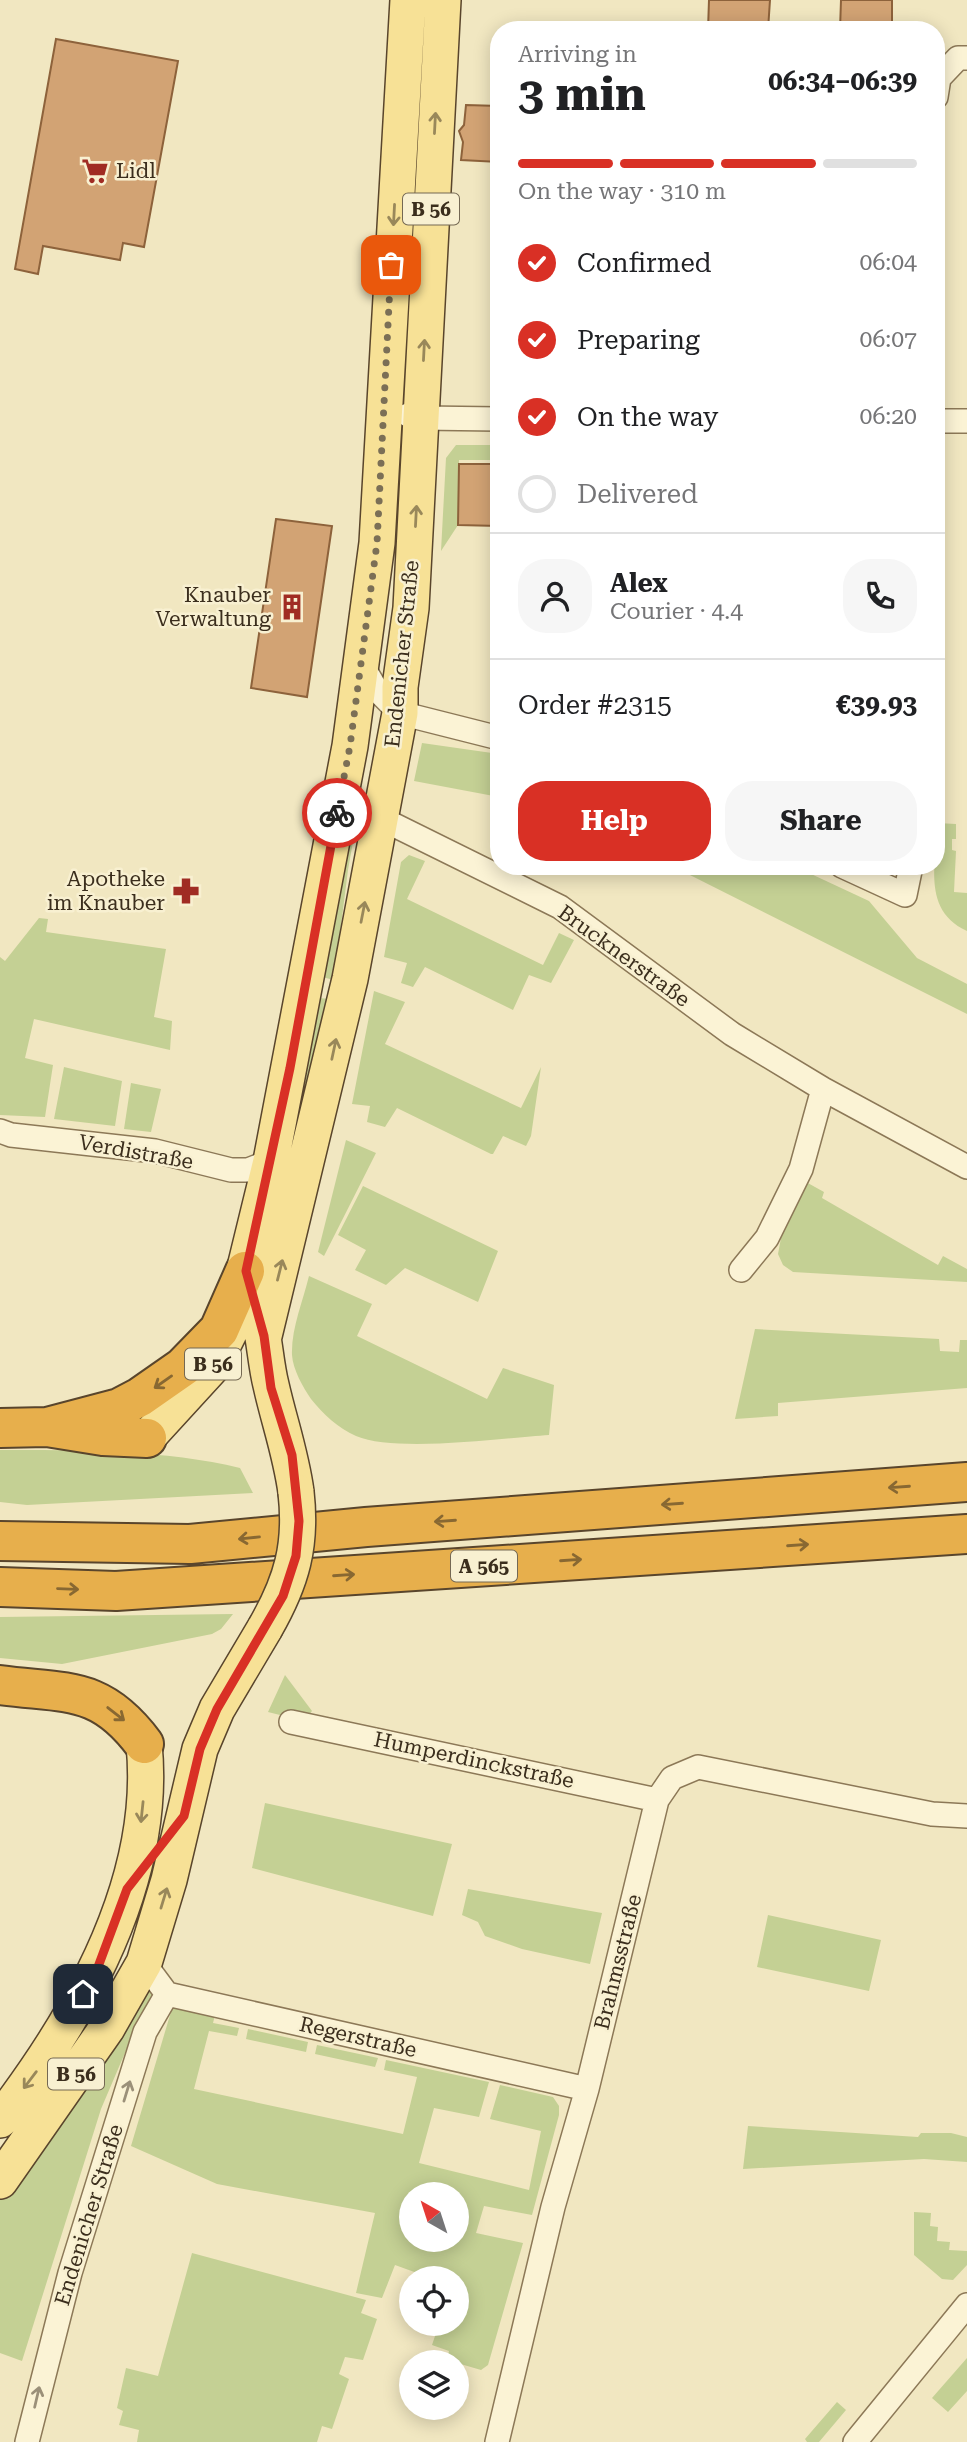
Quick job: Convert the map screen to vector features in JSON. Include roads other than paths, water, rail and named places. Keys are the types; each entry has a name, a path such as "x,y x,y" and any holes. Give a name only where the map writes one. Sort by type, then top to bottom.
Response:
{"highway":[{"path":"47,1427 118,1408 140,1397 183,1367 219,1330 246,1271"},
{"path":"0,1428 47,1427 103,1436 147,1438"},
{"name":"A 565","path":"0,1541 190,1544 366,1527 967,1482"},
{"name":"A 565","path":"0,1587 116,1591 967,1534"},
{"path":"0,1685 80,1693 116,1712 144,1744"}],"main road":[{"name":"Endenicher Straße","path":"147,1438 212,1367 229,1332 271,1161 350,746 377,543 408,0"},
{"name":"Endenicher Straße","path":"264,1336 350,979 400,713 400,687 411,608 443,0"},
{"name":"Endenicher Straße","path":"144,1963 169,1880 200,1749 217,1709 283,1596 296,1556 299,1521 292,1455 269,1377 264,1336 246,1271"},
{"name":"B 56","path":"0,2120 36,2073 95,1975 127,1889 142,1820 146,1768 144,1744"},
{"name":"Endenicher Straße","path":"127,1889 184,1816"},
{"name":"B 56","path":"0,2181 107,2028 144,1963"}],"street":[{"path":"945,72 958,58 967,58"},
{"path":"383,409 421,418 490,419"},
{"path":"945,421 967,421"},
{"path":"362,665 376,689 400,713 490,736"},
{"name":"Brucknerstraße","path":"380,818 490,872"},
{"name":"Brucknerstraße","path":"495,875 560,907 732,1034 823,1089 967,1167"},
{"path":"862,875 905,895 909,875"},
{"path":"741,1270 767,1238 801,1169 823,1089"},
{"name":"Verdistraße","path":"0,1131 11,1135 155,1151 231,1170 248,1170 271,1161"},
{"name":"Humperdinckstraße","path":"291,1722 657,1800"},
{"name":"Brahmsstraße","path":"497,2442 657,1800 672,1778 698,1767 932,1814 967,1816"},
{"path":"144,1963 167,1994"},
{"name":"Regerstraße","path":"167,1994 587,2089"},
{"name":"Endenicher Straße","path":"27,2442 70,2273 145,2032 167,1994"},
{"path":"855,2442 967,2305"}],"place":[{"name":"Lidl","path":"95,171"},
{"name":"Knauber Verwaltung","path":"292,607"},
{"name":"Apotheke im Knauber","path":"186,891"}]}
